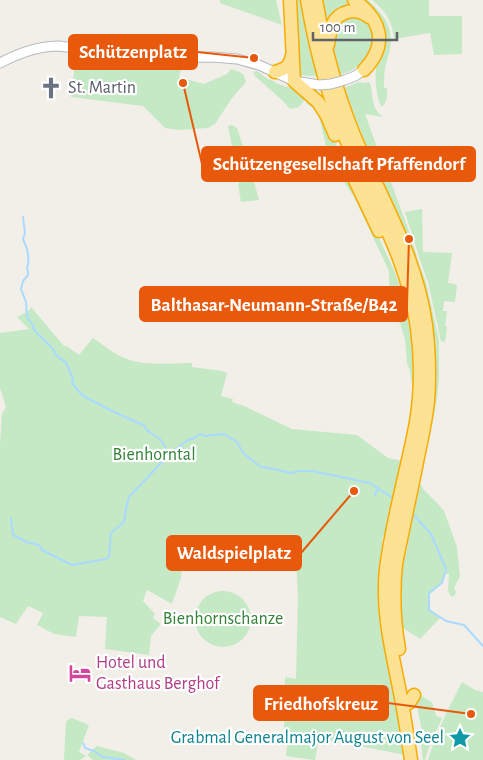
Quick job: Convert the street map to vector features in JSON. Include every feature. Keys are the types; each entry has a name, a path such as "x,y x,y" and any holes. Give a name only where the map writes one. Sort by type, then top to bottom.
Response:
{"highway":[{"path":"290,0 294,81 318,102 327,116 366,204 411,296"},
{"path":"307,0 319,56 336,115 406,276 417,328 420,426"},
{"path":"316,0 335,81 361,152 401,237 410,261 418,285 426,325 429,381 428,401 420,426 395,544 386,569 385,588 386,626 402,699 411,760"},
{"path":"354,0 368,11 376,23 379,34 378,47 364,70"},
{"path":"327,52 332,27 335,20 342,13 360,11 368,15 376,23"},
{"path":"276,72 284,70 289,66 292,55"},
{"path":"318,102 316,94 319,85"},
{"path":"395,544 394,593 396,624 412,699 418,760"}],"street":[{"path":"0,63 29,50 59,46 150,58 217,57 237,59 259,65 294,81 319,85 345,80 364,70"}],"green space":[{"path":"220,0 276,0 282,25 220,3"},
{"path":"293,0 304,0 321,77 299,75"},
{"path":"322,0 352,0 358,8 328,32"},
{"path":"358,0 368,0 374,6 387,22 391,34 390,49 384,75 384,88 387,88 387,96 382,107 376,86 376,67 383,48"},
{"path":"372,0 429,0 429,16 462,16 462,54 434,55 430,33 394,39 388,17"},
{"path":"364,15 376,34 371,50 360,65 340,75 332,46 339,19"},
{"path":"76,55 129,63 182,65 179,77 204,84 227,74 231,69 241,73 246,82 232,98 215,124 208,128 178,130 165,128 143,106 71,97"},
{"path":"257,71 269,80 297,90 307,97 299,107 290,109 255,76 253,72"},
{"path":"359,82 370,83 374,106 383,117 365,114 378,150 391,163 391,182 410,234 407,238 380,181 344,88"},
{"path":"309,99 325,117 343,162 394,270 404,297 413,355 415,393 411,419 413,394 410,371 407,363 405,339 400,323 390,318 389,271 354,197 344,182 326,146 318,115 306,103"},
{"path":"232,125 237,128 259,200 241,202 228,126"},
{"path":"422,209 423,252 452,253 448,283 457,286 455,302 444,301 443,311 447,311 445,342 441,341 428,282 405,212"},
{"path":"412,240 426,282 439,340 439,379 432,425 430,425"},
{"name":"Bienhorntal","path":"31,307 64,346 79,355 93,338 120,356 137,362 153,364 192,363 192,367 222,371 227,373 221,396 233,399 232,402 292,429 357,435 388,458 403,461 400,469 420,483 423,489 444,511 457,547 460,576 454,588 455,595 451,597 448,590 449,574 445,574 442,583 430,594 430,610 440,618 420,639 403,628 402,574 404,556 408,545 382,537 381,551 405,755 319,738 315,760 286,756 289,731 284,730 285,677 296,679 298,595 296,561 185,540 181,578 172,604 147,590 143,601 155,614 153,618 161,624 151,636 149,655 105,649 107,617 79,616 76,637 54,634 37,625 43,613 28,606 16,624 0,617 0,444 2,414 6,407 0,388 0,333 29,329 17,317 29,311"},
{"name":"Bienhornschanze","path":"223,591 234,593 243,599 249,608 251,619 249,630 243,639 234,645 223,647 212,645 203,639 197,630 195,619 197,608 203,599 212,593"},
{"path":"462,682 475,690 483,692 483,760 428,760 439,730"},
{"path":"416,693 432,702 436,716 442,718 425,760 423,760 422,731"},
{"path":"72,718 89,725 79,752 86,756 80,760 64,760 66,722"},
{"path":"97,746 124,753 136,760 93,760 87,755"}],"waterway":[{"path":"23,217 25,233 23,239 28,254 28,275 23,281 21,289 26,302 27,317 34,330 53,349 56,355 66,363 73,378 72,383 83,396 143,425 149,432 160,439 168,452 172,452"},
{"path":"11,518 13,535 40,546 42,550 72,565 106,559 109,557 111,533 124,522 129,497 163,461 173,455 172,452 200,434 205,436 224,434 237,442 244,454 261,467 291,473 312,471 370,483 394,499"},
{"path":"375,495 378,488"},
{"path":"412,513 431,534 446,569 442,583 429,593 429,610 446,621 464,625 483,646"},
{"path":"83,743 85,748 103,757 124,760"}],"place":[{"name":"Schützenplatz","path":"254,58"},
{"name":"Schützengesellschaft Pfaffendorf","path":"183,83"},
{"name":"St. Martin","path":"51,88"},
{"name":"Balthasar-Neumann-Straße/B42","path":"409,239"},
{"name":"Waldspielplatz","path":"354,491"},
{"name":"Hotel und Gasthaus Berghof","path":"80,673"},
{"name":"Friedhofskreuz","path":"471,714"},
{"name":"Grabmal Generalmajor August von Seel","path":"460,738"}]}
